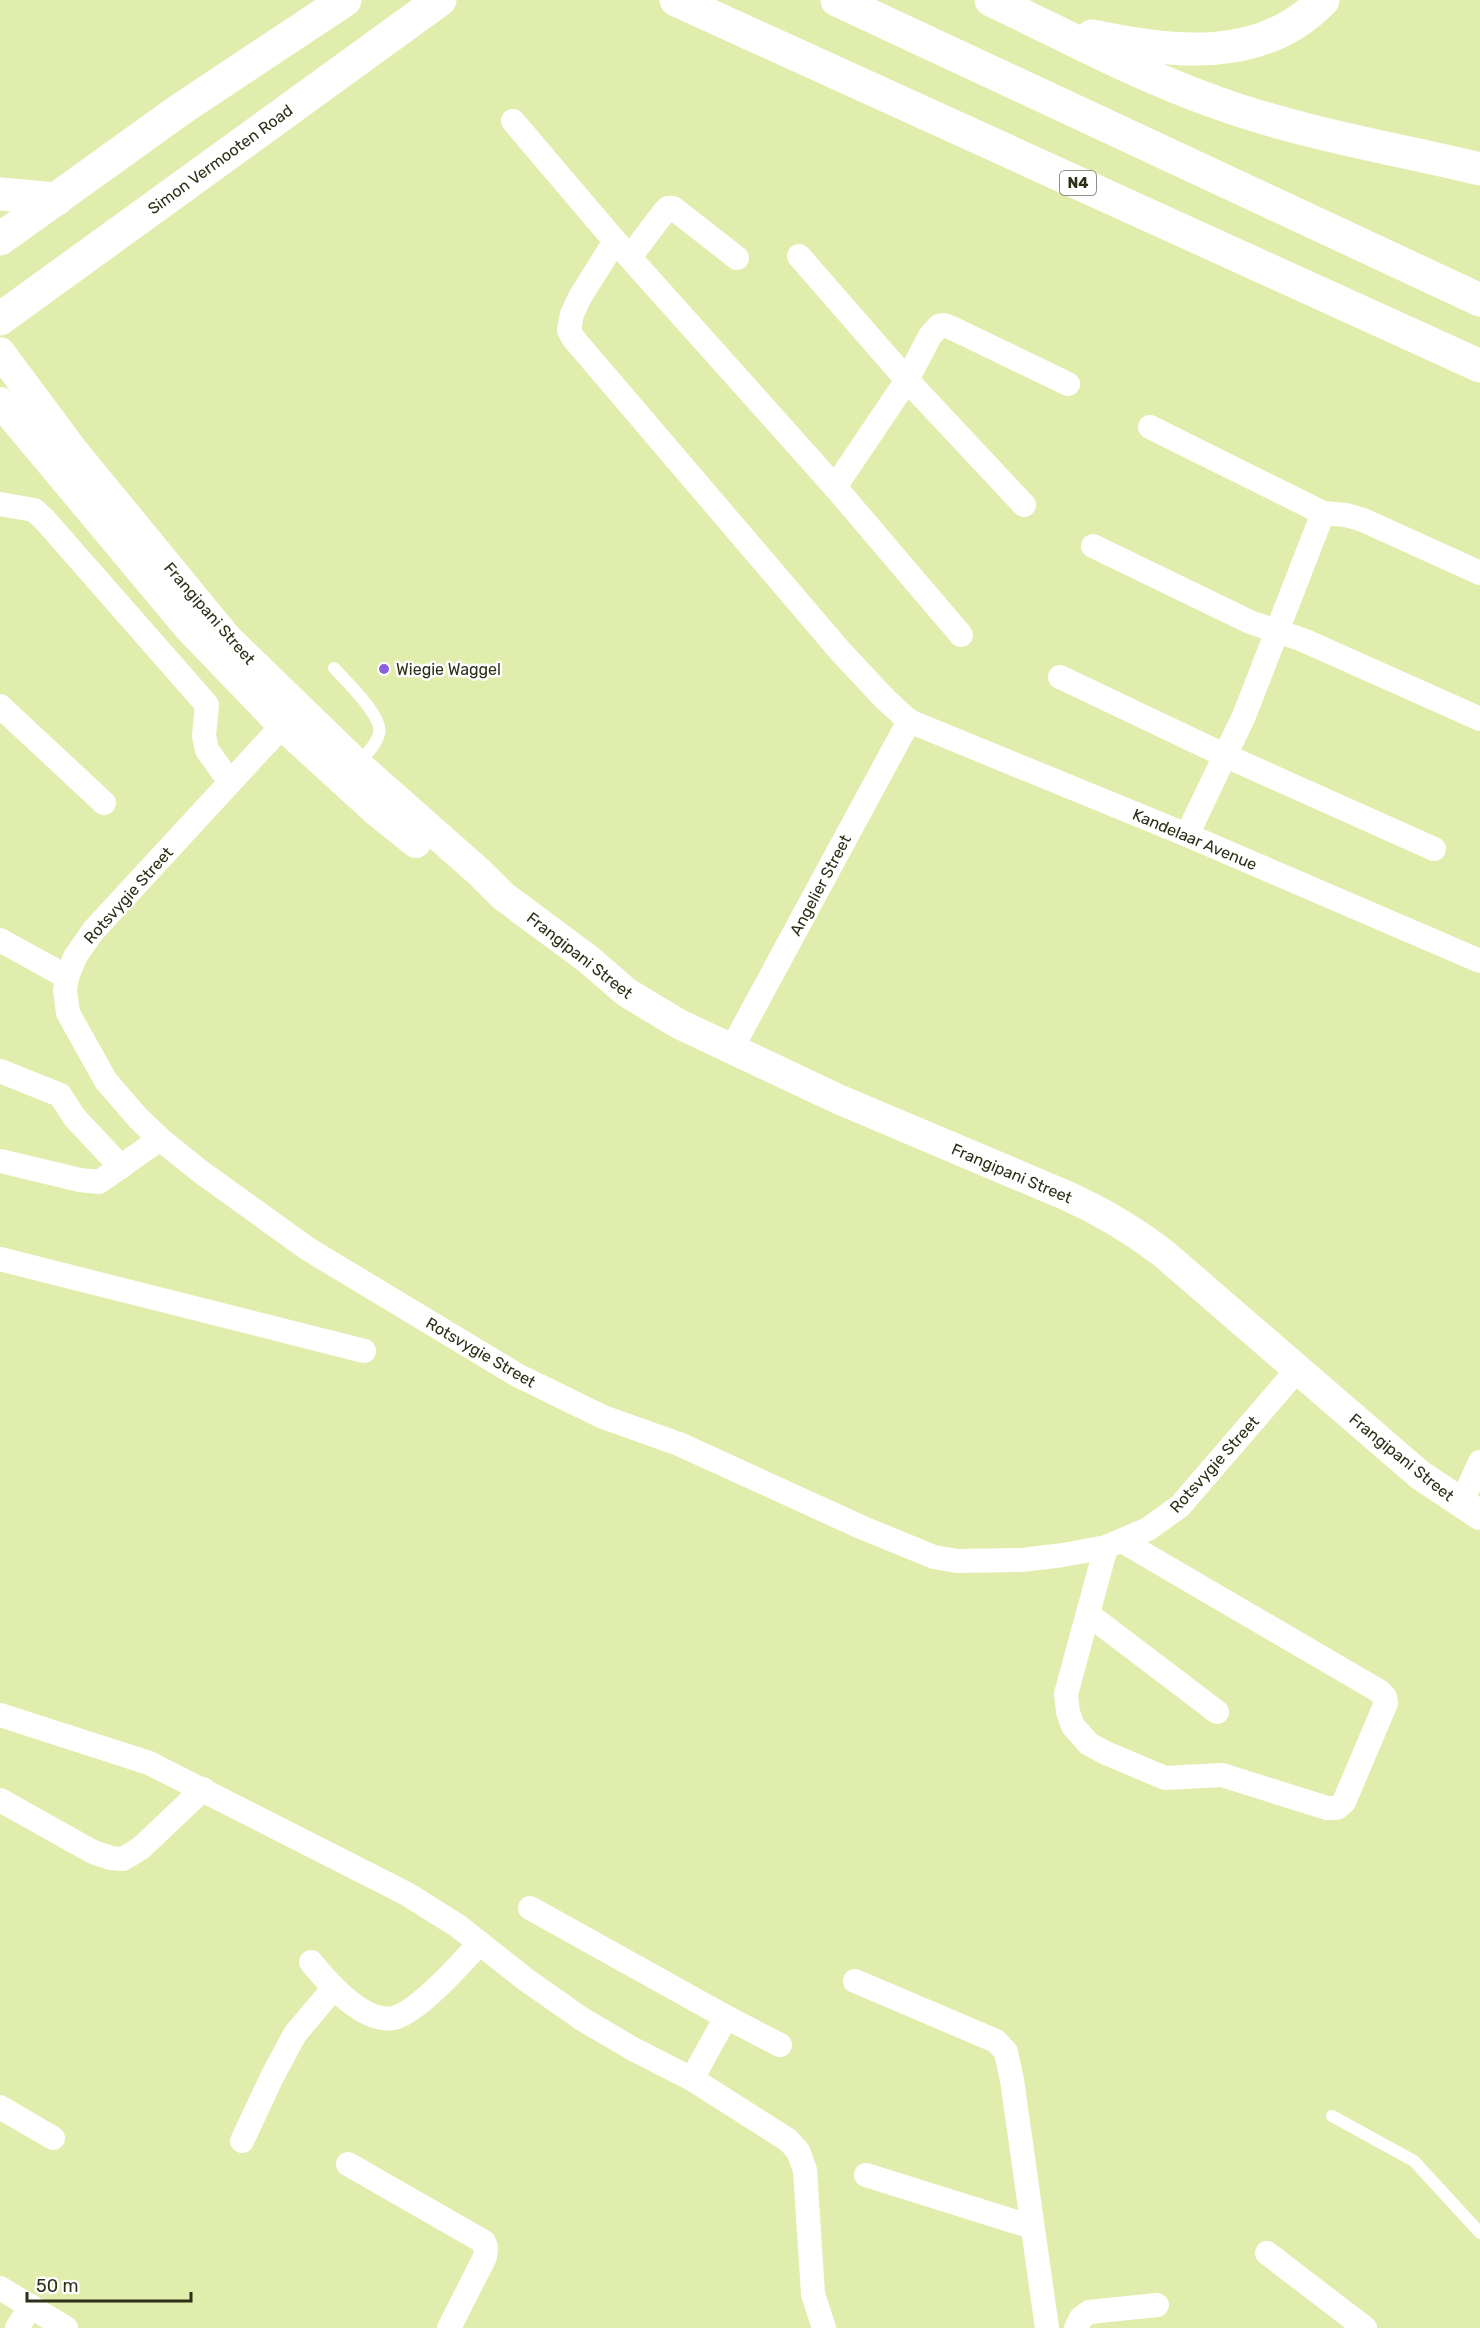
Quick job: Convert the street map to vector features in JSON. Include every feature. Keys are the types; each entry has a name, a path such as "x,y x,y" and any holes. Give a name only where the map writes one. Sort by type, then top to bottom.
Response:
{"main road":[{"path":"0,239 181,109 345,0"},
{"name":"Simon Vermooten Road","path":"0,319 440,0"},
{"name":"N4","path":"676,0 1480,366"},
{"path":"837,0 1480,300"},
{"path":"991,0 1162,82 1216,103 1286,123 1480,169"},
{"path":"1047,26 1160,48 1238,47 1276,33 1313,10 1323,0"},
{"path":"0,195 57,199"}],"street":[{"path":"513,121 622,249 835,487 962,635"},
{"path":"737,258 673,208 668,208 622,249 572,314 569,330 573,338 841,652 909,721"},
{"path":"799,256 907,380 1024,506"},
{"path":"835,487 907,380 930,336 939,326 944,325 1068,384"},
{"name":"Frangipani Street","path":"0,352 72,449 290,717 376,811 460,874 502,896 647,1006 679,1024 838,1100 1099,1210 1140,1235 1420,1475 1471,1509"},
{"name":"Frangipani Street","path":"0,402 187,626 290,717 358,765 480,872 502,896"},
{"path":"1149,427 1323,513 1346,515 1363,520 1480,573"},
{"path":"0,504 34,510 44,519 207,705 204,736 207,750 230,782"},
{"path":"1187,835 1244,716 1323,513"},
{"path":"1093,546 1250,622 1395,680 1480,719"},
{"path":"1060,676 1224,756 1434,849"},
{"path":"0,706 104,802"},
{"name":"Rotsvygie Street","path":"290,717 93,931 75,957 67,977 65,990 68,1014 80,1037 106,1081 138,1118 160,1140 308,1249 517,1375 603,1417 679,1444 863,1528 934,1557 957,1562 1022,1560 1064,1555 1114,1544 1148,1528 1180,1506 1297,1370"},
{"name":"Kandelaar Avenue","path":"909,721 1187,835 1480,961"},
{"name":"Angelier Street","path":"732,1048 909,721"},
{"path":"0,940 67,977"},
{"path":"0,1071 60,1095 75,1118 121,1167"},
{"path":"0,1161 80,1180 99,1182 160,1140"},
{"path":"0,1259 364,1351"},
{"path":"1471,1509 1480,1462"},
{"path":"1114,1544 1380,1691 1386,1703 1344,1802 1337,1808 1327,1808 1222,1775 1165,1778 1106,1754 1089,1744 1073,1726 1068,1712 1066,1694 1088,1614 1114,1544"},
{"path":"1088,1614 1217,1712"},
{"path":"0,1715 149,1763 407,1894 458,1926 525,1979 582,2019 633,2049 692,2079 788,2140 803,2160 807,2185 813,2294 824,2328"},
{"path":"0,1800 93,1852 123,1859 141,1848 203,1789"},
{"path":"530,1908 780,2045"},
{"path":"311,1962 333,1989 368,2014 377,2017 397,2017 438,1987 480,1943"},
{"path":"855,1980 996,2041 1003,2048 1011,2073 1047,2328"},
{"path":"242,2141 295,2034 333,1989"},
{"path":"692,2079 726,2017"},
{"path":"0,2107 53,2138"},
{"path":"348,2164 484,2242 485,2257 449,2328"},
{"path":"866,2175 1032,2227"},
{"path":"1267,2253 1365,2328"},
{"path":"0,2288 66,2328"},
{"path":"1076,2328 1081,2318 1089,2312 1157,2305"},
{"path":"17,2328 31,2306"}],"lane":[{"path":"334,668 374,713 379,723 379,736 358,765"},
{"path":"1332,2116 1414,2162 1480,2233"}],"place":[{"name":"Wiegie Waggel","path":"384,669"}]}
